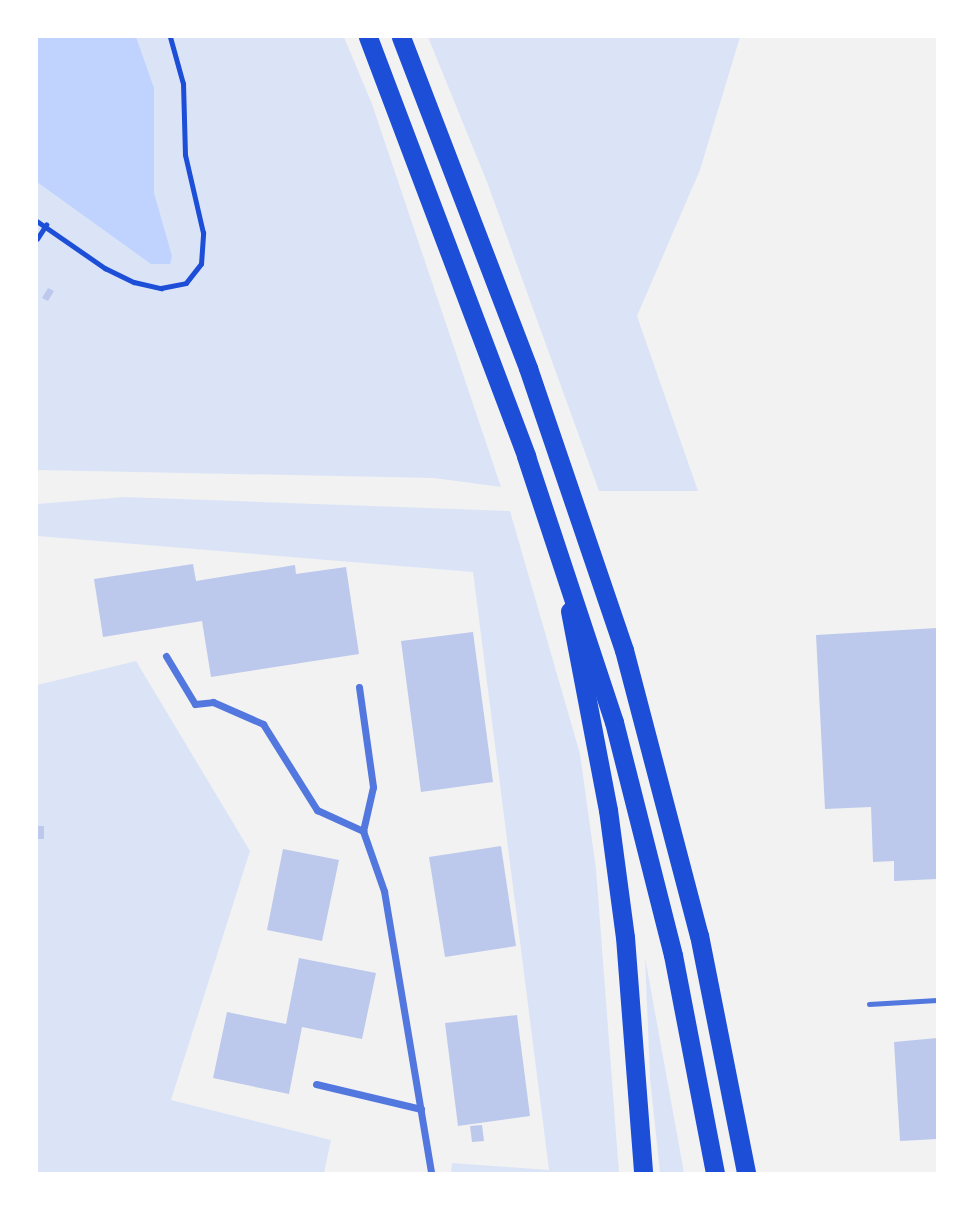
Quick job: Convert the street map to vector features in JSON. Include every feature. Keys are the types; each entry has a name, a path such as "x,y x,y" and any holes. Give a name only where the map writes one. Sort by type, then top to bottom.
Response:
{"highway":[{"path":"368,37 526,456 617,732 654,873 715,1173"},
{"path":"401,37 557,454 624,650 671,816 746,1173"},
{"path":"565,571 624,924 643,1173"}],"street":[{"path":"166,656 195,704 213,702 264,724 317,810 363,831"},
{"path":"359,687 373,787 363,831 384,891 431,1173"},
{"path":"316,1084 421,1109"}],"lane":[{"path":"869,1004 937,1000"}],"path":[{"path":"37,221 47,225 105,268 134,282 161,288 186,283 201,264 203,233 185,155 183,84 170,37"},
{"path":"37,239 47,225"}],"shaded area":[{"path":"37,37 344,37 372,104 501,487 434,478 37,470"},
{"path":"428,37 740,37 700,170 637,316 698,491 599,491 487,182"},
{"path":"125,497 510,511 580,754 596,869 619,1173 451,1173 452,1163 549,1170 473,572 37,536 37,504"},
{"path":"136,661 250,851 171,1100 331,1140 324,1173 37,1173 37,685"},
{"path":"645,957 684,1173 660,1173 650,1078"}],"water":[{"path":"37,37 136,37 154,88 154,193 172,256 170,264 151,264 37,182"}],"building":[{"path":"48,288 54,291 48,301 42,298"},
{"path":"193,564 196,581 295,565 296,574 346,567 359,654 211,677 202,621 103,637 94,579"},
{"path":"937,628 937,879 894,881 894,861 873,862 871,807 825,809 816,635"},
{"path":"473,632 493,782 421,792 401,641"},
{"path":"37,826 44,826 44,839 37,839"},
{"path":"501,846 516,946 445,957 429,857"},
{"path":"283,849 339,860 322,941 267,930"},
{"path":"299,958 376,973 362,1039 302,1027 289,1094 213,1078 227,1012 286,1024"},
{"path":"517,1015 530,1116 458,1126 445,1023"},
{"path":"937,1038 937,1139 900,1141 894,1042"},
{"path":"482,1125 484,1141 472,1142 470,1126"}]}
